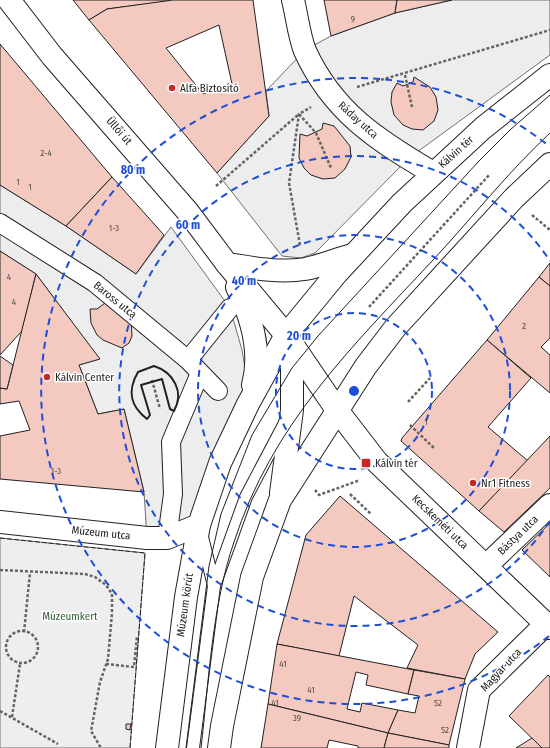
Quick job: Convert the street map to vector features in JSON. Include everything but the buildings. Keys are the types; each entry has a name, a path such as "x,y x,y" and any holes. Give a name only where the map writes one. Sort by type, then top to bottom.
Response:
{"main road":[{"name":"Üllői út","path":"9,0 52,56 188,212 227,264"},
{"name":"Ráday utca","path":"293,0 305,50 331,95 351,117 383,142 433,173"},
{"name":"Kálvin tér","path":"199,525 220,462 248,404 286,335 353,255 433,173 483,128 550,75"},
{"path":"219,748 222,726 252,577 280,500 366,366 395,328 514,198 550,164"},
{"name":"Kálvin tér","path":"227,264 268,270 306,269 353,255"},
{"name":"Kálvin tér","path":"227,264 249,314 256,344 257,370 248,404"},
{"path":"227,264 286,335 337,410"},
{"path":"280,500 292,410 292,368 286,335"},
{"name":"Kecskeméti utca","path":"337,410 377,462 548,626"},
{"name":"Bástya utca","path":"486,566 550,505"},
{"name":"Múzeum utca","path":"0,522 147,538 167,538 199,525"},
{"name":"Múzeum körút","path":"167,748 186,597 199,525"},
{"name":"Magyar utca","path":"468,748 479,690 548,626"}],"street":[{"name":"Baross utca","path":"0,223 95,283 194,366 218,390"},
{"path":"167,538 173,494 171,442 194,366 230,308"}],"lane":[{"name":"Múzeum körút","path":"193,748 214,586 246,497 292,410"},
{"name":"Múzeum körút","path":"199,525 214,586"},
{"path":"210,748 222,726"}],"path":[{"path":"216,186 299,114 331,95 405,75 550,30"},
{"path":"405,75 412,107"},
{"path":"299,114 316,132 331,168"},
{"path":"299,114 289,183 301,252"},
{"path":"369,308 490,174"},
{"path":"530,214 550,230"},
{"path":"408,402 430,378"},
{"path":"152,380 161,412"},
{"path":"410,425 434,449"},
{"path":"313,488 319,495 359,482"},
{"path":"350,494 371,514"},
{"path":"0,570 30,573 85,574 95,577 106,585 112,594 112,613 106,664 100,682 91,731 101,748"},
{"path":"24,632 30,573"},
{"path":"19,631 28,632 35,638 38,647 36,656 29,662 20,664 11,660 6,652 6,643 10,636 19,631"},
{"path":"106,664 134,667 137,636"},
{"path":"12,717 20,664"},
{"path":"0,711 58,744"}],"green space":[{"name":"Múzeumkert","path":"0,538 145,553 130,748 0,748"}],"shaded area":[{"path":"452,0 550,0 550,55 409,158 315,253 301,258 282,256 217,173 269,116 266,91 305,50 331,36 395,13"},
{"path":"0,185 66,226 136,274 171,227 230,308 242,350 247,380 199,525 147,538 144,492 124,409 98,414 79,365 99,359 36,274 0,251"}],"tram line":[{"path":"186,748 209,566 221,514 252,435 292,368 318,336 479,161 510,130 550,95"},
{"path":"201,748 212,644 227,566 234,542 250,500 270,461 292,424 344,357 448,244 505,179 550,133"}],"fence":[{"path":"0,538 145,553 130,748"}],"wall":[{"path":"154,366 161,369 172,378 178,390 178,397 174,411 170,409 162,379 141,385 150,415 147,419 141,414 134,403 132,398 132,386 138,372 154,366"}],"place":[{"name":"Alfa Biztosító","path":"172,88"},
{"name":"Kálvin Center","path":"47,377"},
{"name":"Kálvin tér","path":"366,463"},
{"name":"Nr1 Fitness","path":"473,483"}]}
